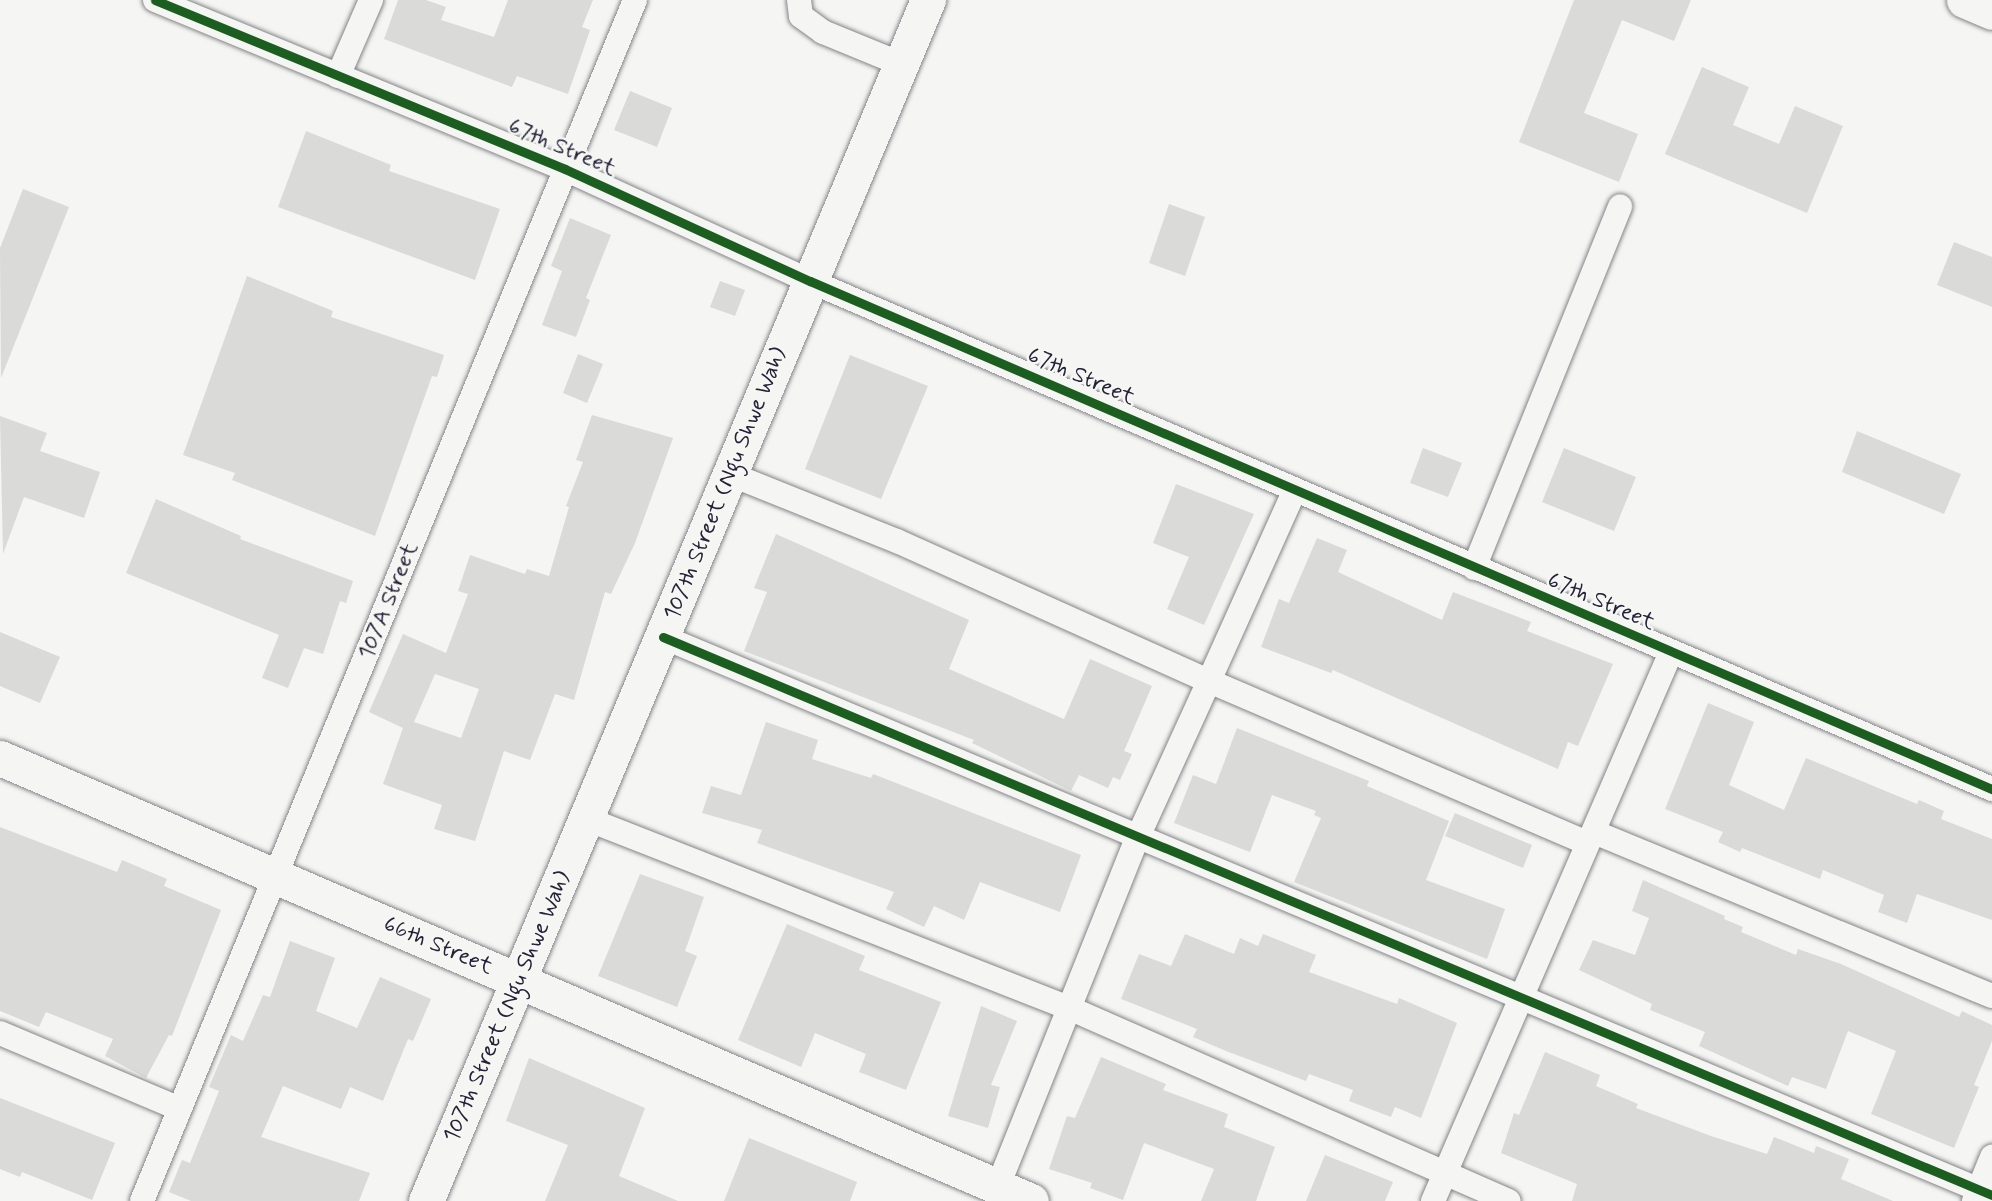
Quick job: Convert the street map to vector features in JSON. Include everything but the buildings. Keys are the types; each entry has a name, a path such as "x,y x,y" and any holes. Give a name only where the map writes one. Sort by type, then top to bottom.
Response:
{"main road":[{"name":"107th Street (Ngu Shwe Wah)","path":"426,1201 928,0"},
{"path":"1964,0 1992,12"},
{"name":"66th Street","path":"0,758 1031,1201"}],"street":[{"name":"67th Street","path":"155,0 565,169 810,281 1992,789"},
{"path":"338,76 371,0"},
{"name":"107A Street","path":"142,1201 635,0"},
{"path":"799,0 801,16 823,32 901,64"},
{"path":"1474,568 1620,206"},
{"path":"730,474 897,541 1209,681 1590,837 1992,996"},
{"path":"998,1186 1137,839 1295,490"},
{"path":"663,637 1981,1195 1992,1157"},
{"path":"1433,1201 1671,652"},
{"path":"587,819 1069,1007 1508,1201"},
{"path":"0,1033 180,1109"}],"cycle path":[{"path":"155,0 565,169 810,281 1992,789"},
{"path":"663,637 1992,1195"}]}
